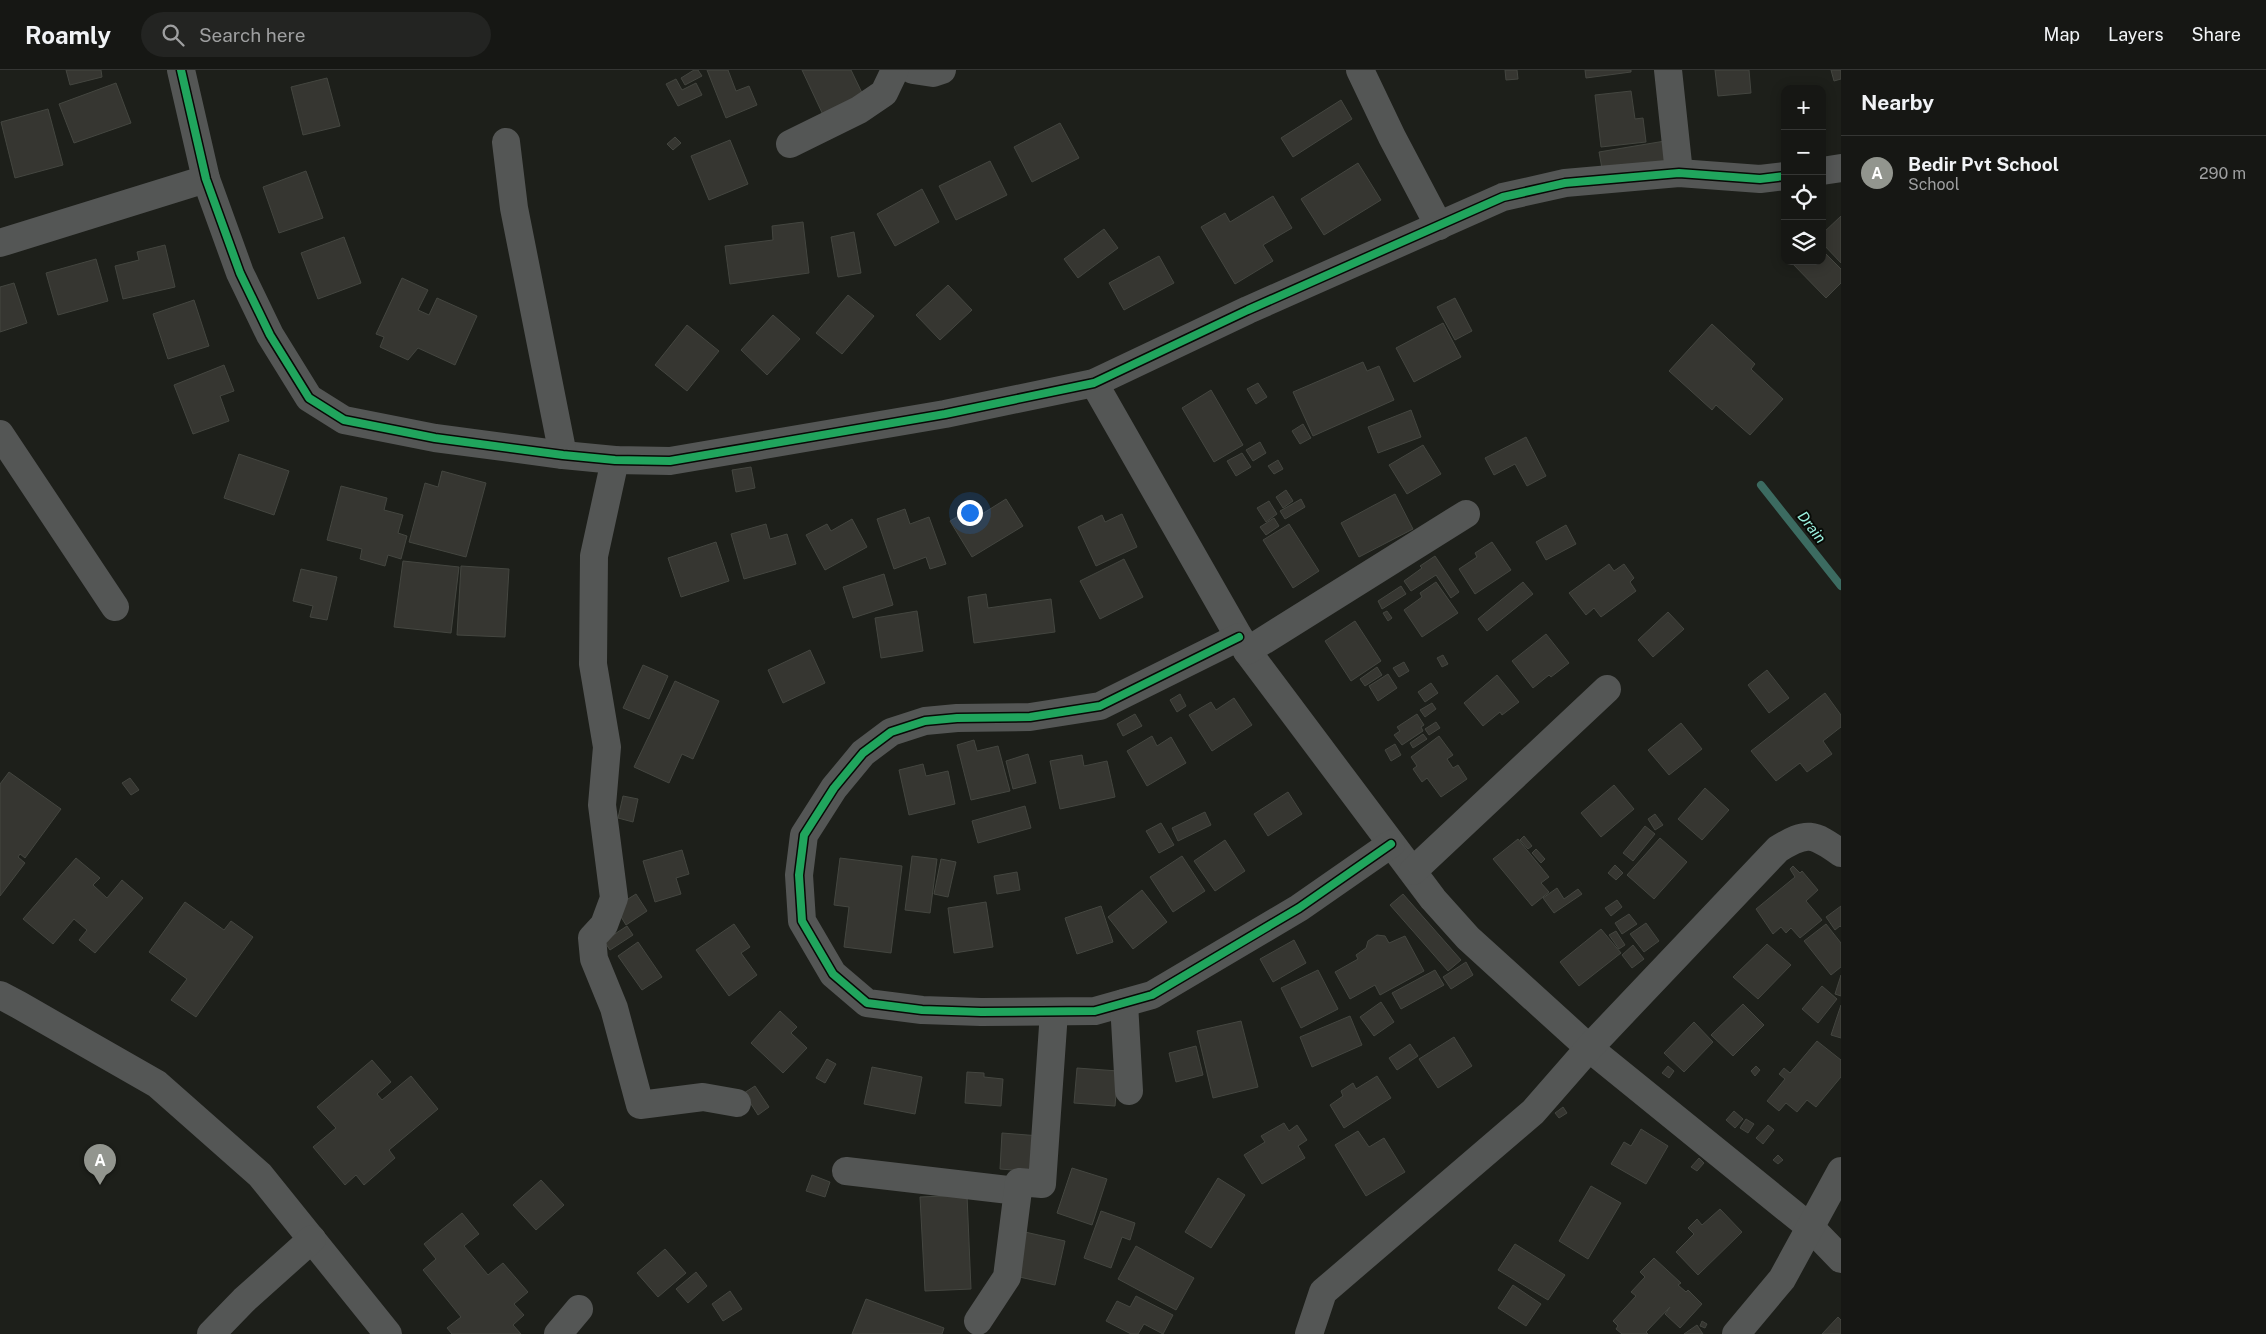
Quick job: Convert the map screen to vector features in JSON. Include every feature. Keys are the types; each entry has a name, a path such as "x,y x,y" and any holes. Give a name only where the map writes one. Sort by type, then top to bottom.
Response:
{"street":[{"path":"181,70 206,179 240,273 270,335 309,398 344,420 435,438 615,460 670,461 945,414 1094,383 1248,310 1503,197 1565,183 1679,173 1760,179 1781,176"},
{"path":"790,144 859,110 884,93 895,70"},
{"path":"913,70 933,73 942,70"},
{"path":"1360,70 1392,137 1439,226"},
{"path":"1668,70 1679,173"},
{"path":"506,142 514,208 563,455"},
{"path":"1826,170 1841,168"},
{"path":"0,243 206,179"},
{"path":"1094,383 1243,644 1433,899 1468,938 1589,1048 1811,1228 1841,1259"},
{"path":"0,434 115,607"},
{"path":"615,460 594,556 593,664 607,746 602,805 614,898 604,925 592,938 594,959 614,1008 640,1105 702,1097 737,1103"},
{"path":"1391,844 1300,908 1232,950 1152,995 1095,1011 981,1012 922,1010 868,1003 833,974 802,921 798,875 804,834 834,788 863,753 891,732 925,722 957,718 1030,717 1100,706 1243,644 1466,514"},
{"path":"1413,871 1607,689"},
{"path":"1309,1334 1323,1292 1534,1112 1589,1048 1778,849 1797,837 1820,838 1841,852"},
{"path":"0,996 19,1004 157,1084 260,1175 388,1334"},
{"path":"1124,1003 1129,1091"},
{"path":"978,1321 1007,1277 1019,1182 1042,1184 1054,1012"},
{"path":"846,1171 1018,1191"},
{"path":"1736,1334 1782,1279 1841,1171"},
{"path":"211,1334 244,1300 312,1238"},
{"path":"558,1334 579,1310"}],"building":[{"path":"66,70 101,70 102,77 70,85"},
{"path":"694,70 698,70 702,76 685,85 681,78"},
{"path":"707,70 728,70 736,91 749,86 757,105 726,118"},
{"path":"802,70 851,70 865,99 824,117"},
{"path":"1505,70 1517,70 1518,79 1506,80"},
{"path":"1585,70 1631,70 1631,72 1586,78"},
{"path":"1715,70 1749,70 1751,93 1718,96"},
{"path":"1831,70 1841,70 1841,79 1834,81"},
{"path":"327,78 340,126 303,135 291,87"},
{"path":"676,79 682,90 696,83 702,95 678,106 666,84"},
{"path":"116,83 131,123 74,143 59,104"},
{"path":"1631,91 1635,119 1643,118 1646,142 1601,147 1595,95"},
{"path":"1341,100 1352,119 1293,157 1281,138"},
{"path":"48,109 63,165 15,178 1,122"},
{"path":"1060,123 1079,158 1032,182 1014,147"},
{"path":"675,137 681,143 673,150 667,144"},
{"path":"730,140 748,184 709,200 691,156"},
{"path":"1665,141 1668,163 1603,174 1599,152"},
{"path":"990,161 1007,195 956,220 939,186"},
{"path":"1358,163 1381,200 1324,235 1301,199"},
{"path":"306,171 323,218 279,233 263,187"},
{"path":"922,189 939,222 895,246 877,214"},
{"path":"1273,196 1292,228 1263,245 1273,261 1235,284 1201,227 1225,213 1230,222"},
{"path":"1841,216 1841,263 1826,247 1826,230"},
{"path":"803,222 809,273 730,284 725,246 773,240 772,226"},
{"path":"1104,229 1118,248 1078,278 1064,259"},
{"path":"854,232 861,273 838,277 831,237"},
{"path":"344,237 361,283 318,299 301,253"},
{"path":"165,245 175,287 123,299 115,266 139,260 137,252"},
{"path":"1826,254 1841,269 1841,283 1826,298 1794,265 1826,265"},
{"path":"1159,256 1174,283 1124,310 1109,283"},
{"path":"96,259 108,301 58,315 46,273"},
{"path":"402,278 428,290 418,310 429,315 437,298 477,316 455,365 418,348 408,360 380,347 384,337 376,334"},
{"path":"14,283 27,323 0,332 0,287"},
{"path":"948,285 972,310 940,340 916,315"},
{"path":"848,295 874,316 842,354 816,333"},
{"path":"1455,298 1472,331 1455,340 1437,307"},
{"path":"194,300 209,346 168,359 153,314"},
{"path":"773,315 800,339 767,375 741,350"},
{"path":"1443,323 1461,357 1414,382 1396,348"},
{"path":"1712,324 1755,364 1751,369 1783,399 1750,435 1716,405 1712,410 1669,371"},
{"path":"687,325 719,351 687,391 655,365"},
{"path":"1363,362 1367,371 1379,366 1394,400 1313,436 1293,392"},
{"path":"224,365 234,391 220,396 229,421 193,434 174,385"},
{"path":"1258,383 1267,397 1256,404 1247,389"},
{"path":"1211,390 1243,445 1214,462 1182,408"},
{"path":"1411,410 1421,437 1378,453 1368,427"},
{"path":"1303,424 1311,438 1300,444 1292,431"},
{"path":"1526,437 1546,476 1527,486 1515,464 1494,475 1485,458"},
{"path":"1260,442 1266,453 1253,461 1246,450"},
{"path":"1423,445 1441,474 1407,494 1389,465"},
{"path":"1242,453 1251,467 1236,476 1227,461"},
{"path":"239,454 289,471 274,515 224,498"},
{"path":"1278,460 1283,469 1274,474 1268,466"},
{"path":"751,467 755,488 736,492 732,470"},
{"path":"442,471 486,483 466,557 409,542 425,483 438,487"},
{"path":"341,486 387,498 384,510 403,515 398,533 407,536 401,559 388,555 385,566 360,559 362,549 327,540"},
{"path":"1286,490 1293,501 1283,508 1276,497"},
{"path":"1395,494 1413,529 1359,557 1341,523"},
{"path":"1006,499 1023,526 972,557 950,521 977,505 982,514"},
{"path":"1301,499 1305,507 1285,519 1280,511"},
{"path":"1269,501 1277,514 1266,522 1257,508"},
{"path":"905,509 910,524 929,517 946,564 930,569 926,557 894,569 877,519"},
{"path":"1122,514 1137,547 1096,566 1078,527 1102,515 1105,522"},
{"path":"1274,518 1279,526 1266,535 1260,527"},
{"path":"852,519 867,547 825,570 806,535 827,524 831,531"},
{"path":"766,524 770,539 787,534 796,564 744,579 731,534"},
{"path":"1289,524 1319,571 1293,588 1263,540"},
{"path":"1566,525 1576,544 1546,560 1536,542"},
{"path":"716,542 729,581 681,597 668,558"},
{"path":"1492,542 1511,570 1475,594 1459,569 1477,557 1475,553"},
{"path":"1435,556 1459,592 1451,598 1436,575 1411,591 1404,581 1422,568 1420,566"},
{"path":"1124,559 1143,597 1100,619 1080,581"},
{"path":"403,561 459,567 451,633 394,627"},
{"path":"1609,564 1614,571 1624,564 1634,578 1630,582 1636,591 1601,617 1594,608 1586,615 1569,593"},
{"path":"461,566 509,569 505,637 457,635"},
{"path":"301,569 337,577 327,620 310,617 313,606 293,601"},
{"path":"884,574 893,605 853,618 843,587"},
{"path":"1436,582 1458,613 1422,637 1404,610 1422,597 1420,593"},
{"path":"1523,582 1533,594 1487,631 1478,619"},
{"path":"1401,586 1406,594 1382,609 1378,601"},
{"path":"986,594 988,608 1051,599 1055,632 974,643 968,597"},
{"path":"917,611 923,651 881,658 875,618"},
{"path":"1387,611 1392,618 1388,621 1383,613"},
{"path":"1668,612 1684,629 1653,657 1638,640"},
{"path":"1355,621 1381,661 1351,681 1325,641"},
{"path":"1546,634 1569,663 1551,677 1549,675 1533,688 1512,661"},
{"path":"810,650 825,683 783,703 768,670"},
{"path":"1443,655 1448,664 1442,667 1437,658"},
{"path":"1404,662 1409,671 1399,677 1393,668"},
{"path":"643,665 668,676 649,719 623,708"},
{"path":"1377,667 1382,675 1365,686 1360,679"},
{"path":"1767,670 1789,698 1769,713 1748,685"},
{"path":"1388,674 1397,688 1378,701 1369,686"},
{"path":"1497,675 1519,702 1502,715 1500,712 1483,726 1464,703"},
{"path":"675,681 719,701 693,759 682,754 669,783 634,767"},
{"path":"1431,683 1438,693 1425,702 1418,692"},
{"path":"1825,693 1841,715 1841,727 1823,741 1832,754 1807,772 1800,763 1776,781 1751,751"},
{"path":"1180,694 1186,706 1177,712 1170,700"},
{"path":"1234,698 1252,725 1212,751 1189,715 1211,702 1216,710"},
{"path":"1432,703 1436,709 1425,717 1420,710"},
{"path":"1135,714 1142,726 1123,736 1117,724"},
{"path":"1417,714 1424,725 1421,727 1423,731 1402,745 1394,735 1400,731 1397,727"},
{"path":"1436,722 1440,728 1429,735 1425,729"},
{"path":"1681,723 1702,749 1669,775 1648,750"},
{"path":"1423,734 1427,739 1413,748 1410,743"},
{"path":"1152,736 1157,746 1171,737 1186,763 1147,786 1127,751"},
{"path":"1439,736 1453,755 1447,759 1453,768 1458,765 1467,779 1441,797 1427,778 1422,782 1413,769 1417,766 1411,757"},
{"path":"974,740 977,751 998,746 1010,791 971,800 957,745"},
{"path":"1395,744 1401,755 1391,761 1385,750"},
{"path":"1028,754 1036,783 1013,789 1006,761"},
{"path":"1082,755 1084,766 1107,761 1115,797 1060,809 1050,761"},
{"path":"923,764 926,776 948,771 955,804 909,815 899,770"},
{"path":"9,772 61,809 25,858 20,854 18,857 25,863 0,896 0,784"},
{"path":"130,778 139,790 131,795 122,783"},
{"path":"1614,785 1634,809 1601,837 1581,813"},
{"path":"1705,788 1729,810 1702,840 1678,819"},
{"path":"1288,792 1302,814 1268,836 1254,814"},
{"path":"623,796 638,799 633,822 618,818"},
{"path":"1025,806 1031,828 978,843 972,821"},
{"path":"1205,812 1211,825 1178,841 1172,828"},
{"path":"1655,814 1663,825 1655,830 1648,819"},
{"path":"1161,823 1174,845 1159,853 1146,831"},
{"path":"1645,826 1655,834 1633,861 1623,853"},
{"path":"1524,836 1532,846 1528,849 1520,840"},
{"path":"1660,838 1687,862 1654,899 1627,875"},
{"path":"1518,839 1549,877 1541,883 1549,892 1532,906 1493,859"},
{"path":"1225,840 1245,871 1215,891 1194,861"},
{"path":"1536,849 1545,859 1541,863 1532,853"},
{"path":"682,850 689,874 676,878 681,894 655,902 643,861"},
{"path":"912,856 937,859 930,913 905,910"},
{"path":"1182,856 1205,891 1173,912 1150,877"},
{"path":"76,858 100,878 93,885 107,898 122,880 143,898 95,953 79,940 87,930 74,919 53,944 23,919"},
{"path":"840,858 902,866 891,953 844,947 849,907 834,905"},
{"path":"941,859 956,862 948,897 934,894"},
{"path":"1615,865 1623,873 1616,880 1608,873"},
{"path":"1793,866 1800,873 1802,871 1818,890 1806,901 1822,920 1800,938 1791,928 1786,933 1781,927 1773,934 1756,909 1795,877 1790,869"},
{"path":"1017,872 1020,890 997,894 994,876"},
{"path":"1557,888 1564,899 1578,889 1582,894 1554,913 1543,898"},
{"path":"1142,890 1167,922 1133,949 1108,917"},
{"path":"636,894 647,911 626,925 615,907"},
{"path":"1403,894 1461,960 1448,971 1390,905"},
{"path":"1617,900 1622,907 1611,916 1605,908"},
{"path":"185,902 224,930 231,921 253,937 196,1017 171,1000 187,979 149,952"},
{"path":"986,902 993,947 954,953 948,908"},
{"path":"1101,906 1113,942 1077,954 1065,918"},
{"path":"1841,906 1841,927 1835,930 1826,917"},
{"path":"1629,914 1637,924 1622,934 1615,923"},
{"path":"1646,923 1659,941 1644,952 1630,934"},
{"path":"734,924 750,947 741,953 757,975 729,996 696,950"},
{"path":"1826,924 1841,943 1841,967 1831,975 1804,941"},
{"path":"627,926 633,935 610,950 604,941"},
{"path":"1601,929 1621,953 1579,986 1560,962"},
{"path":"1616,931 1625,945 1619,949 1609,935"},
{"path":"1377,935 1385,936 1389,943 1405,936 1424,971 1380,995 1375,985 1350,999 1335,972 1358,959 1356,955 1366,948 1368,941"},
{"path":"1294,940 1306,963 1273,982 1260,959"},
{"path":"638,942 662,977 642,990 618,956"},
{"path":"1767,944 1791,965 1758,999 1733,977"},
{"path":"1633,945 1644,959 1632,968 1622,955"},
{"path":"1466,962 1473,975 1451,989 1443,977"},
{"path":"1318,970 1338,1009 1301,1028 1281,988"},
{"path":"1435,970 1444,985 1401,1009 1392,993"},
{"path":"1841,975 1841,996 1835,994"},
{"path":"1822,986 1837,999 1818,1023 1802,1009"},
{"path":"1381,1002 1394,1022 1374,1036 1360,1017"},
{"path":"1743,1004 1764,1025 1733,1056 1711,1035"},
{"path":"1841,1005 1841,1038 1831,1035"},
{"path":"780,1011 797,1027 791,1033 807,1048 783,1073 751,1043"},
{"path":"1350,1016 1362,1045 1312,1067 1300,1037"},
{"path":"1241,1021 1258,1087 1213,1098 1197,1031"},
{"path":"1694,1022 1713,1042 1684,1072 1664,1053"},
{"path":"1454,1037 1472,1066 1438,1088 1419,1059"},
{"path":"1817,1041 1841,1060 1841,1077 1816,1107 1807,1100 1797,1112 1786,1103 1779,1111 1767,1101 1785,1079 1779,1074 1784,1068 1790,1073"},
{"path":"1410,1044 1418,1056 1397,1070 1389,1058"},
{"path":"1196,1046 1203,1075 1176,1082 1169,1053"},
{"path":"827,1059 836,1064 825,1083 816,1078"},
{"path":"372,1060 391,1082 377,1094 382,1100 411,1076 438,1109 389,1150 395,1158 364,1185 356,1175 345,1185 313,1147 336,1128 317,1107"},
{"path":"1668,1066 1674,1071 1669,1078 1662,1073"},
{"path":"1756,1066 1760,1070 1755,1076 1751,1071"},
{"path":"872,1067 922,1077 915,1114 864,1104"},
{"path":"1077,1068 1118,1071 1115,1106 1074,1103"},
{"path":"967,1072 984,1073 984,1077 1003,1079 1001,1106 965,1103"},
{"path":"1377,1076 1391,1098 1344,1128 1330,1105 1343,1096 1341,1091 1353,1083 1356,1089"},
{"path":"755,1086 769,1107 758,1115 744,1093"},
{"path":"1563,1107 1567,1113 1559,1118 1555,1113"},
{"path":"1734,1111 1743,1119 1735,1128 1726,1120"},
{"path":"1746,1119 1754,1124 1748,1133 1740,1128"},
{"path":"1284,1123 1289,1131 1297,1125 1307,1140 1298,1146 1305,1158 1262,1184 1244,1155 1265,1142 1261,1136"},
{"path":"1768,1125 1774,1130 1763,1144 1756,1138"},
{"path":"1641,1129 1668,1146 1646,1184 1611,1164 1624,1142 1631,1146"},
{"path":"1358,1131 1369,1147 1384,1138 1405,1172 1366,1196 1335,1145"},
{"path":"1002,1133 1040,1136 1038,1172 1000,1169"},
{"path":"1778,1155 1783,1160 1778,1164 1773,1160"},
{"path":"1699,1158 1704,1163 1697,1171 1691,1167"},
{"path":"1072,1168 1107,1179 1092,1225 1057,1213"},
{"path":"812,1175 830,1182 825,1197 806,1191"},
{"path":"1218,1178 1245,1195 1211,1248 1185,1232"},
{"path":"541,1180 564,1205 536,1230 513,1205"},
{"path":"1591,1186 1621,1203 1588,1259 1559,1241"},
{"path":"967,1195 971,1289 925,1291 920,1197"},
{"path":"1720,1209 1742,1232 1698,1275 1676,1252 1694,1234 1688,1228 1697,1219 1702,1225"},
{"path":"1101,1211 1135,1223 1130,1240 1122,1237 1111,1268 1084,1258"},
{"path":"462,1213 479,1234 464,1246 488,1275 503,1263 528,1292 514,1304 524,1315 513,1325 521,1334 452,1334 447,1328 461,1317 423,1270 436,1259 424,1244"},
{"path":"1025,1232 1065,1241 1055,1285 1015,1276"},
{"path":"1515,1244 1565,1275 1548,1300 1498,1270"},
{"path":"1136,1246 1194,1278 1176,1310 1118,1279"},
{"path":"665,1249 686,1273 658,1297 637,1273"},
{"path":"1654,1258 1681,1283 1678,1285 1686,1292 1688,1290 1702,1304 1680,1328 1665,1314 1670,1307 1646,1332 1648,1334 1622,1334 1616,1329 1618,1326 1613,1321 1636,1296 1631,1292 1645,1277 1640,1272"},
{"path":"696,1272 707,1286 688,1303 676,1289"},
{"path":"1513,1285 1541,1304 1526,1326 1498,1308"},
{"path":"730,1291 742,1309 723,1321 712,1304"},
{"path":"1136,1296 1173,1315 1163,1334 1144,1324 1138,1334 1131,1334 1106,1321 1117,1301 1130,1307"},
{"path":"866,1299 944,1328 942,1334 852,1334"},
{"path":"1838,1317 1841,1320 1841,1334 1822,1334"},
{"path":"1702,1321 1707,1324 1705,1328 1700,1326"},
{"path":"1697,1325 1703,1334 1684,1334"}],"waterway":[{"name":"Drain","path":"1761,485 1841,586"}],"cycle path":[{"path":"181,70 206,179 240,273 270,335 309,398 344,420 435,438 615,460 670,461 945,414 1094,383 1248,310 1503,197 1565,183 1679,173 1760,179 1781,176"},
{"path":"1239,637 1100,706 1030,717 957,718 925,721 891,732 863,753 834,788 804,835 799,875 802,921 833,974 867,1003 922,1010 981,1012 1095,1011 1152,995 1299,908 1391,844"}],"place":[{"name":"Bedir Pvt School","path":"100,1185"}]}
